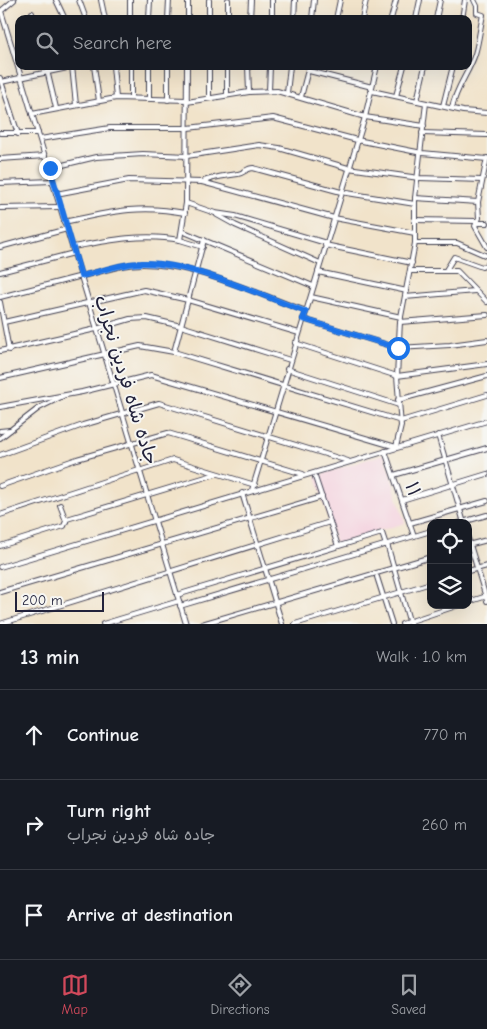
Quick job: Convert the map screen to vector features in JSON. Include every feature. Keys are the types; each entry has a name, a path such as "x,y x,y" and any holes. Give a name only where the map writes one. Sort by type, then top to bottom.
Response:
{"street":[{"path":"0,12 14,0"},
{"path":"56,0 63,15"},
{"path":"79,0 85,15"},
{"path":"101,0 104,15"},
{"path":"130,0 130,15"},
{"path":"149,15 150,0"},
{"path":"168,15 169,0"},
{"path":"188,0 188,15"},
{"path":"209,0 209,15"},
{"path":"228,0 228,15"},
{"path":"250,15 251,0"},
{"path":"272,0 272,15"},
{"path":"294,15 295,0"},
{"path":"312,15 314,0"},
{"path":"337,15 340,0"},
{"path":"363,15 366,0"},
{"path":"392,15 396,0"},
{"path":"417,15 420,0"},
{"path":"437,15 440,0"},
{"path":"463,15 465,0"},
{"path":"472,60 475,54 483,15 477,13 477,6 474,0"},
{"name":"جاده شاه فردین نجراب","path":"0,12 15,56"},
{"name":"جاده شاه فردین نجراب","path":"20,70 88,303 186,624"},
{"path":"18,134 1,80 57,70"},
{"path":"72,70 76,105"},
{"path":"95,70 99,101"},
{"path":"113,70 116,98"},
{"path":"131,70 131,98"},
{"path":"149,70 149,98"},
{"path":"168,70 168,100"},
{"path":"180,240 185,213 187,182 187,70"},
{"path":"209,70 209,98"},
{"path":"227,70 227,95"},
{"path":"248,70 249,92"},
{"path":"269,91 270,70"},
{"path":"287,93 290,70"},
{"path":"301,97 308,70"},
{"path":"315,70 396,96 474,113 487,113"},
{"path":"252,490 255,485 282,385 365,117 376,70"},
{"path":"396,96 403,70"},
{"path":"417,101 424,70"},
{"path":"443,106 452,70"},
{"path":"452,108 455,92 467,70"},
{"path":"47,72 56,108"},
{"path":"32,114 116,98 187,101 269,91 287,93 365,117 424,126"},
{"path":"396,447 400,421 397,376 400,322 415,243 415,198 422,153 422,133 426,103"},
{"path":"40,139 110,128 188,128 273,118 357,140 422,153 487,159 478,202 477,222 478,233 487,247"},
{"path":"0,133 38,133"},
{"path":"422,133 487,135"},
{"path":"50,168 96,157 129,154 187,156 259,146 279,148 348,168 419,178 482,180"},
{"path":"0,159 45,156"},
{"path":"202,182 212,177 241,174 248,168 253,168 341,192 415,204"},
{"path":"0,183 52,180"},
{"path":"56,194 129,180 202,182 334,218 415,233"},
{"path":"481,193 487,194"},
{"path":"415,198 478,202"},
{"path":"186,203 215,214 235,225 320,263"},
{"path":"0,208 60,207"},
{"path":"64,222 129,208 160,208 185,213"},
{"path":"215,214 235,216 326,244 412,263"},
{"path":"414,220 487,223"},
{"path":"0,247 67,229"},
{"path":"182,230 313,286"},
{"path":"72,247 122,238 162,236 203,247"},
{"path":"174,352 204,240"},
{"path":"415,243 457,243 487,256"},
{"path":"0,272 74,253"},
{"path":"446,270 454,257 482,267 487,265"},
{"path":"0,297 139,263 158,263 196,272 306,312"},
{"path":"411,271 457,271 487,302"},
{"path":"318,272 406,290"},
{"path":"4,322 144,290 188,300 299,333"},
{"path":"404,297 475,291"},
{"path":"310,296 401,317"},
{"path":"0,302 9,350"},
{"path":"400,322 487,315"},
{"path":"0,352 138,318 180,326 290,360"},
{"path":"303,319 398,348 487,340"},
{"path":"0,338 6,337"},
{"path":"295,343 397,376 487,364"},
{"path":"0,378 140,346 174,352 400,421 487,395"},
{"path":"288,369 398,402 487,376"},
{"path":"0,407 151,375 396,447"},
{"path":"0,438 39,408 67,394"},
{"path":"0,455 83,425 159,403 349,461"},
{"path":"0,566 487,421"},
{"path":"0,431 10,430"},
{"path":"0,486 168,432 304,474"},
{"path":"438,435 462,519"},
{"path":"394,476 487,448"},
{"name":"۱۱","path":"385,451 414,536"},
{"path":"0,515 173,460 255,485"},
{"path":"0,546 61,527 65,525 66,521 216,474"},
{"path":"402,500 487,474"},
{"path":"315,477 338,546"},
{"path":"242,493 282,624"},
{"path":"0,592 322,497"},
{"path":"410,523 487,501"},
{"path":"60,505 66,521"},
{"path":"471,519 487,514"},
{"path":"0,624 330,522"},
{"path":"180,606 427,532"},
{"path":"177,595 382,533 409,623"},
{"path":"472,544 487,540"},
{"path":"472,553 487,598 472,601"},
{"path":"202,624 427,558"},
{"path":"472,571 487,566"},
{"path":"377,577 392,624"},
{"path":"295,624 427,584"},
{"path":"103,624 179,601"},
{"path":"402,624 448,609"}],"shaded area":[{"path":"384,454 405,523 336,544 316,476"}],"route":[{"path":"50,168 81,276 121,266 139,263 158,263 196,272 306,312 303,319 398,348"}]}
